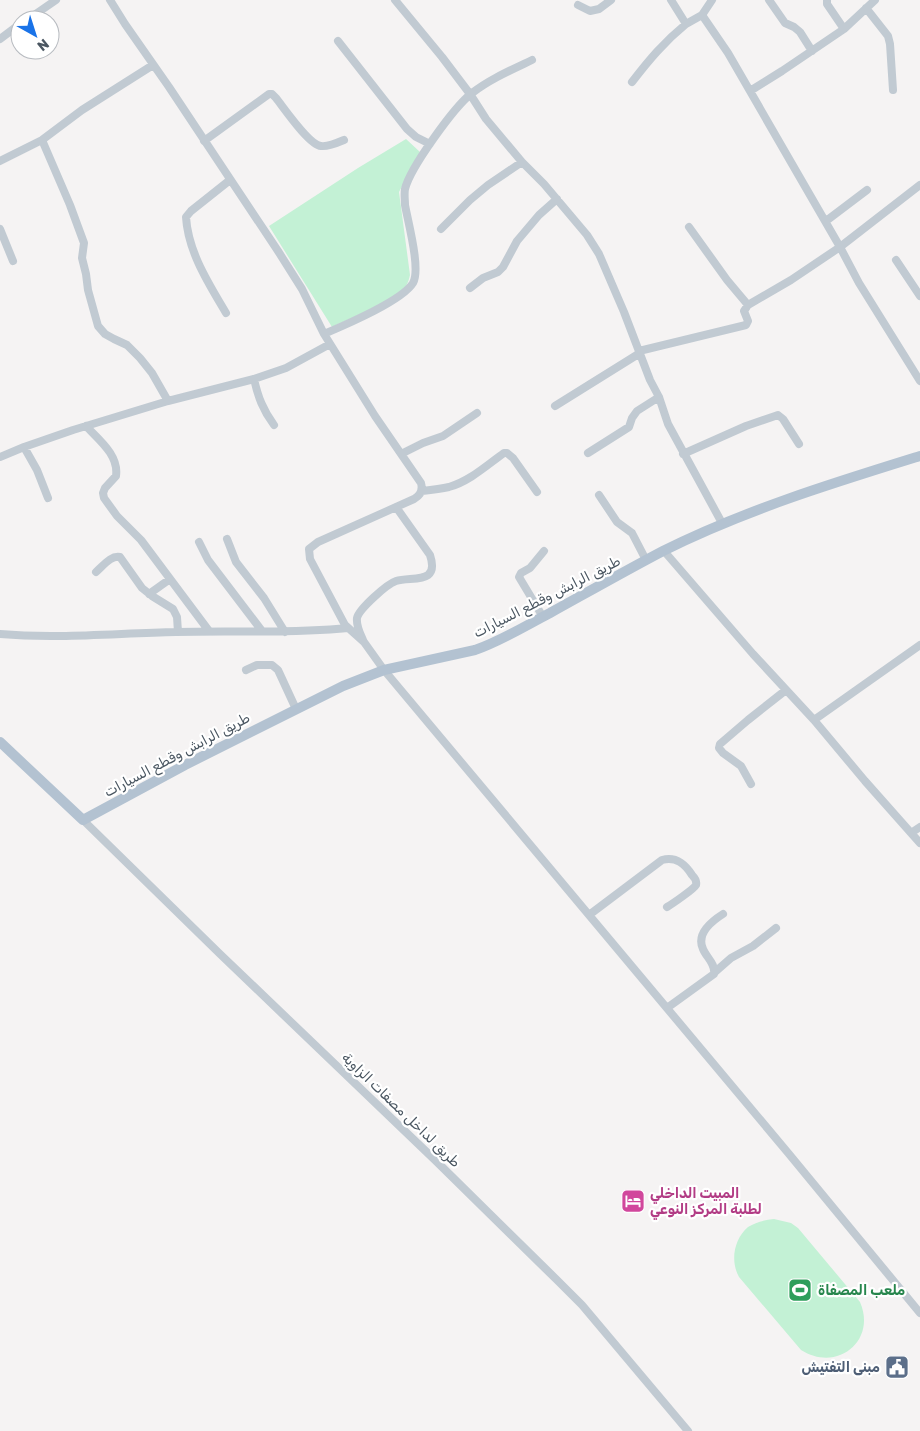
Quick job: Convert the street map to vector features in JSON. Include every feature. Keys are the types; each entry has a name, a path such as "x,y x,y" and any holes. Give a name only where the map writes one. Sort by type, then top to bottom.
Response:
{"main road":[{"name":"طريق الرابش وقطع السيارات","path":"83,820 343,686 384,670 475,650 510,635 646,560 722,523 837,482 920,456"},
{"path":"0,742 83,820"}],"street":[{"path":"42,10 56,0"},
{"path":"110,0 293,275 330,344 375,416 421,483 422,491 418,497 318,542 309,550 310,559 348,628 364,642"},
{"path":"395,0 442,57 486,119 587,235 598,254 659,397 668,424 722,523"},
{"path":"578,5 590,11 599,9 611,0"},
{"path":"671,0 686,24"},
{"path":"632,82 658,49 686,24 702,16 712,0"},
{"path":"769,0 785,23 800,32 812,51"},
{"path":"826,0 844,29"},
{"path":"750,91 844,29 875,0"},
{"path":"866,8 888,36 893,90"},
{"path":"702,16 728,53 826,221 859,283 920,382"},
{"path":"338,41 407,130 430,144"},
{"path":"324,334 376,309 409,288 414,281 416,269 404,191 409,178 430,144 470,94 491,80 532,60"},
{"path":"0,162 42,140 82,110 152,65"},
{"path":"204,141 269,94 276,98 316,145 326,146 344,140"},
{"path":"42,140 70,204 84,243 82,258 98,326 105,334 127,346 140,358 152,373 168,401"},
{"path":"441,229 488,185 522,162"},
{"path":"226,313 195,257 186,217 230,180"},
{"path":"555,406 639,352 746,325 748,321 744,310 748,305 791,280 840,247 920,185"},
{"path":"826,221 867,190"},
{"path":"470,288 483,278 503,268 517,242 539,215 557,199"},
{"path":"689,227 727,280 748,305"},
{"path":"0,229 14,261"},
{"path":"896,260 920,296"},
{"path":"0,457 86,426 168,401 254,379 286,368 330,344"},
{"path":"254,379 260,403 274,425"},
{"path":"588,453 629,427 637,411 659,397"},
{"path":"401,454 443,436 477,413"},
{"path":"683,454 746,426 778,415 783,418 799,444"},
{"path":"86,426 111,454 114,461 116,476 105,488 104,498 117,516 141,540 210,632"},
{"path":"24,447 37,470 48,498"},
{"path":"422,491 459,483 473,476 506,453 513,458 537,492"},
{"path":"599,495 617,522 632,533 646,560"},
{"path":"396,507 430,555 432,562 431,570 423,578 395,581 388,585 360,611 357,626 364,642 384,670 920,1313"},
{"path":"227,539 236,562 264,598 285,632"},
{"path":"198,542 208,560 262,631"},
{"path":"664,551 920,843"},
{"path":"543,616 519,577 544,552"},
{"path":"96,572 112,557 118,556 138,584 149,594 173,609 177,617 178,632"},
{"path":"149,594 170,579"},
{"path":"0,634 42,636 178,632 285,632 348,628"},
{"path":"814,720 920,645"},
{"path":"246,670 257,665 272,666 278,670 296,709"},
{"path":"750,784 741,766 722,753 719,748 720,744 786,690"},
{"name":"طريق لداخل مصفات الزاوية","path":"83,820 435,1160 582,1305 688,1431"},
{"path":"911,833 920,827"},
{"path":"589,915 662,860 670,859 685,865 696,879 696,883 692,889 667,907"},
{"path":"714,972 714,968 702,949 701,942 707,927 723,914"},
{"path":"667,1008 713,975 731,958 752,946 776,928"}],"green space":[{"path":"406,139 420,152 399,192 410,275 408,282 400,292 391,298 332,327 269,226"},
{"name":"ملعب المصفاة","path":"774,1219 791,1223 798,1228 860,1302 864,1316 863,1329 858,1340 850,1349 840,1355 828,1358 815,1356 801,1350 736,1271 735,1250 743,1232 751,1225"}],"place":[{"name":"المبيت الداخلي لطلبة المركز النوعي","path":"633,1201"},
{"name":"ملعب المصفاة","path":"800,1290"},
{"name":"مبنى التفتيش","path":"897,1367"}]}
